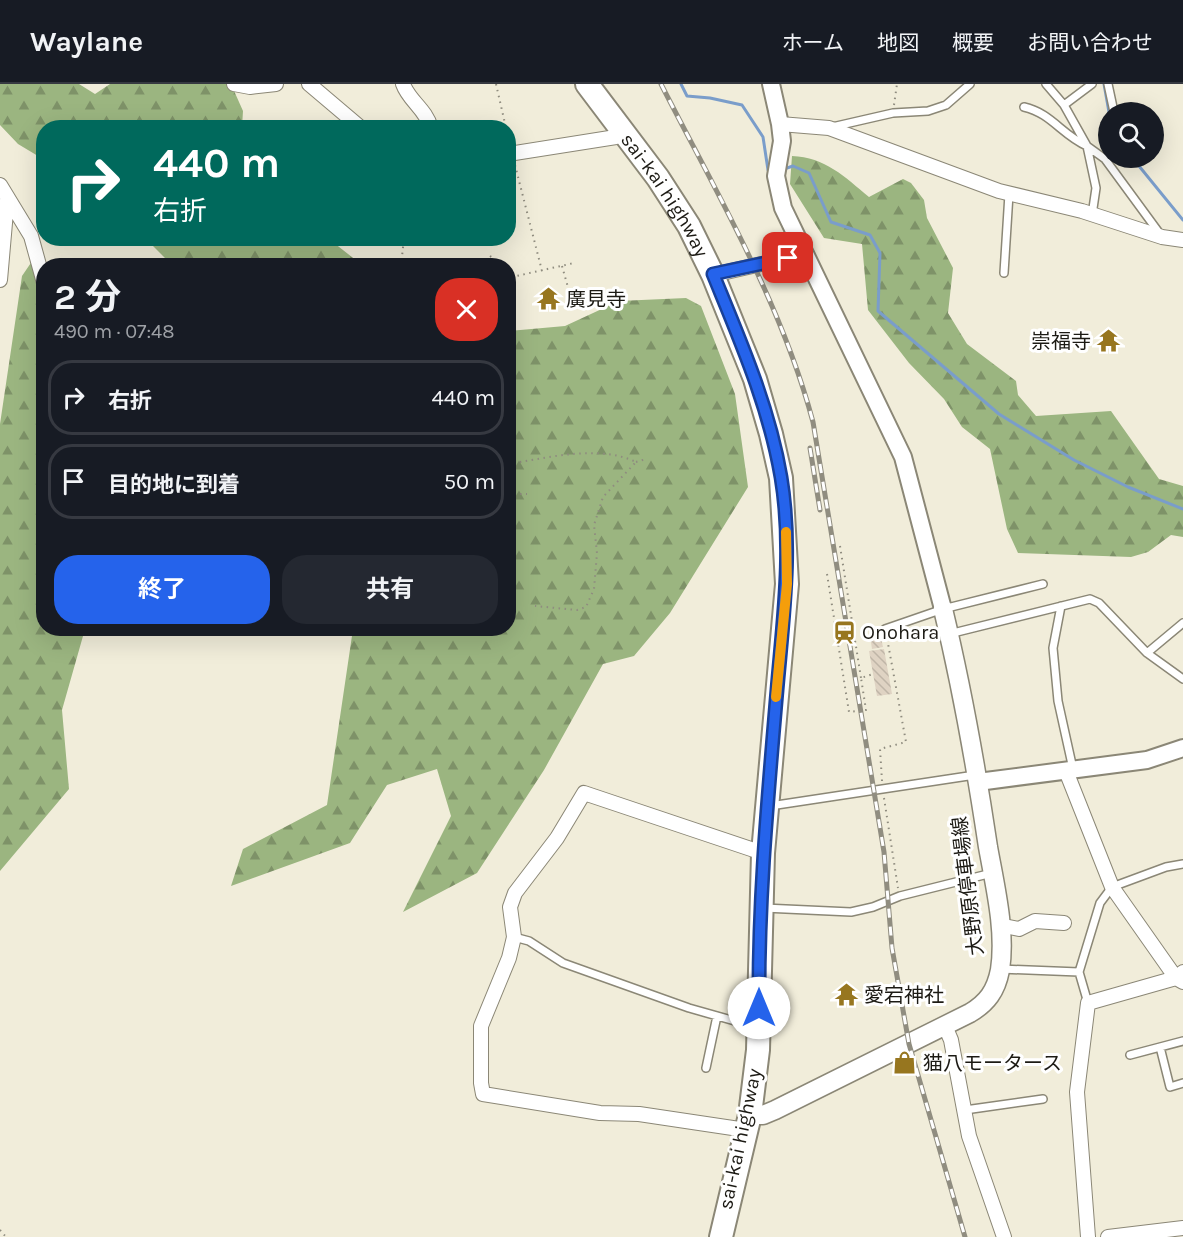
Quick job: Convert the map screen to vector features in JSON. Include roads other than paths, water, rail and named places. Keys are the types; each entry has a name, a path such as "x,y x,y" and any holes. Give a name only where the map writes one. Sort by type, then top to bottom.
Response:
{"highway":[{"name":"sai-kai highway","path":"587,84 624,131 689,226 713,274 755,379 771,434 785,516 787,584 759,908 759,1028 748,1123 721,1237"}],"main road":[{"name":"大野原停車場線","path":"748,1123 945,1026 982,1006 989,999 1000,969 999,925 978,778 943,609"}],"street":[{"path":"234,84 265,87 276,84"},
{"path":"309,84 352,120"},
{"path":"403,84 405,92 426,114 428,120"},
{"path":"771,84 780,124 781,153 776,176 786,217 903,457 943,609"},
{"path":"780,124 829,128 1009,194 1092,215 1162,237 1183,240"},
{"path":"516,152 616,137 624,131"},
{"path":"0,185 3,201 0,280"},
{"path":"3,201 24,222 37,258"},
{"path":"713,274 805,254"},
{"path":"978,778 1070,771 1147,760 1183,748"},
{"path":"1070,771 1112,887 1181,978 1088,1003 1077,1092 1088,1237"},
{"path":"748,1123 600,1113 483,1094 481,1083 482,1026 509,958 514,937 510,907 515,893 557,838 584,793 763,854"},
{"path":"999,925 1019,929 1035,921 1064,922"},
{"path":"945,1026 951,1040 969,1136 1004,1237"},
{"path":"1108,1237 1183,1228"}],"lane":[{"path":"829,128 893,113 928,111 946,105 970,84"},
{"path":"1046,84 1064,105 1087,146 1096,188 1092,215"},
{"path":"1064,105 1092,84"},
{"path":"1108,84 1112,102"},
{"path":"1024,107 1041,111 1072,140 1087,146 1105,159 1162,237"},
{"path":"1004,273 1009,194"},
{"path":"885,629 943,609 1042,584"},
{"path":"949,634 1090,599 1099,603 1147,652 1183,679"},
{"path":"1061,606 1053,648 1058,701 1070,771"},
{"path":"1147,652 1183,623"},
{"path":"767,806 882,788 978,778"},
{"path":"1088,1003 1079,972 1100,903 1112,887 1166,867 1183,864"},
{"path":"759,908 851,912 873,908 900,896 992,873"},
{"path":"514,937 529,941 563,963 717,1016 759,1028"},
{"path":"1000,969 1079,972"},
{"path":"706,1068 717,1016"},
{"path":"1130,1055 1183,1041"},
{"path":"1160,1047 1170,1087 1183,1083"},
{"path":"965,1110 1043,1099"}],"waterway":[{"path":"681,84 687,96 742,105 763,137 768,170 771,170"},
{"path":"1104,84 1107,102"},
{"path":"784,169 793,166 809,173 831,222 870,235 880,253 878,311 999,414 1074,460 1128,487 1183,509"},
{"path":"1141,168 1183,220"}],"railway":[{"path":"661,84 766,291 800,378 813,422 884,852 892,948 909,1044 965,1237"},
{"path":"810,448 820,510"}],"place":[{"name":"廣見寺","path":"548,299"},
{"name":"崇福寺","path":"1109,341"},
{"name":"Onohara","path":"844,632"},
{"name":"愛宕神社","path":"846,995"},
{"name":"猫八モータース","path":"905,1063"}]}
